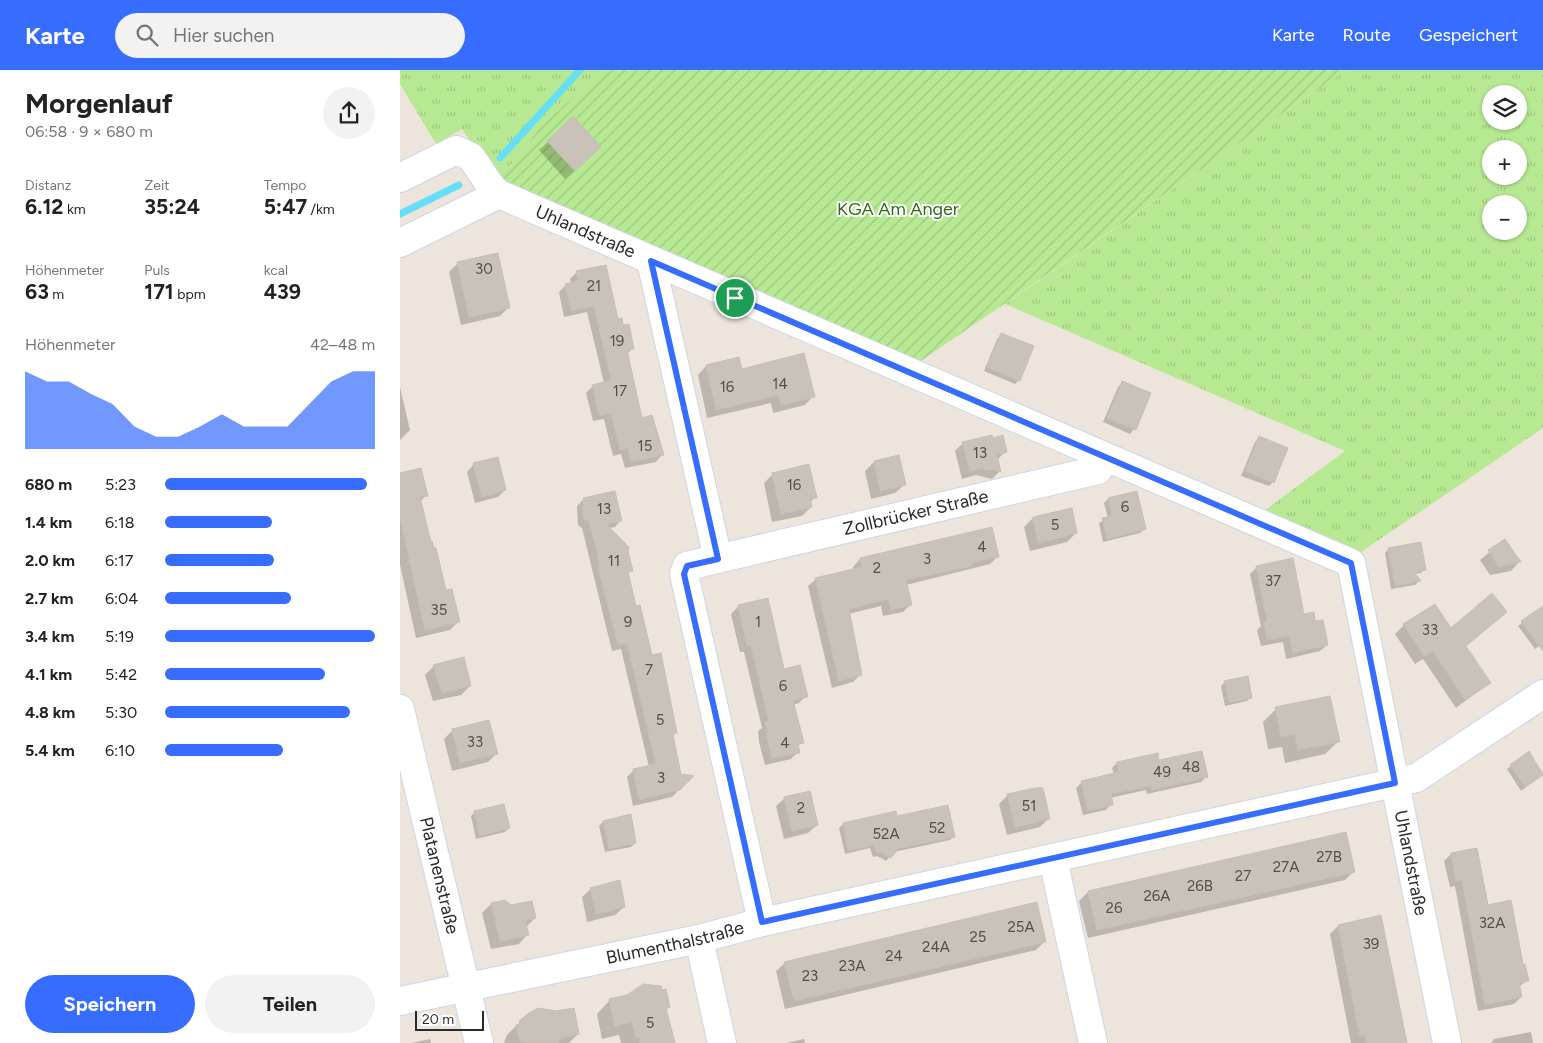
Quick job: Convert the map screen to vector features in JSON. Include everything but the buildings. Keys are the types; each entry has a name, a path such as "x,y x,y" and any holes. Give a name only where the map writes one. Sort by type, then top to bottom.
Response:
{"street":[{"path":"400,178 456,150 471,157 496,191 400,243"},
{"name":"Uhlandstraße","path":"496,191 651,261 1351,563 1447,1043"},
{"path":"651,261 718,559"},
{"name":"Zollbrücker Straße","path":"762,922 684,574 687,566 1098,470 1105,457"},
{"name":"Blumenthalstraße","path":"400,1001 699,939 762,922 1416,778 1543,694"},
{"name":"Platanenstraße","path":"400,709 479,1043"},
{"path":"1053,859 1093,1043"},
{"path":"699,939 722,1043"}],"green space":[{"path":"400,70 604,70 542,125 513,163 495,179 462,129 436,144 400,84"},
{"name":"KGA Am Anger","path":"604,70 1346,70 912,367 495,179 513,163 542,125"},
{"path":"1346,70 1543,70 1543,428 1361,552 1346,553 1256,517 1345,451 1005,304"}],"waterway":[{"path":"500,158 580,70"},
{"path":"400,214 459,185"}],"route":[{"path":"651,261 735,298 1351,563 1395,783 762,922 684,574 687,566 718,559 651,261"}]}
